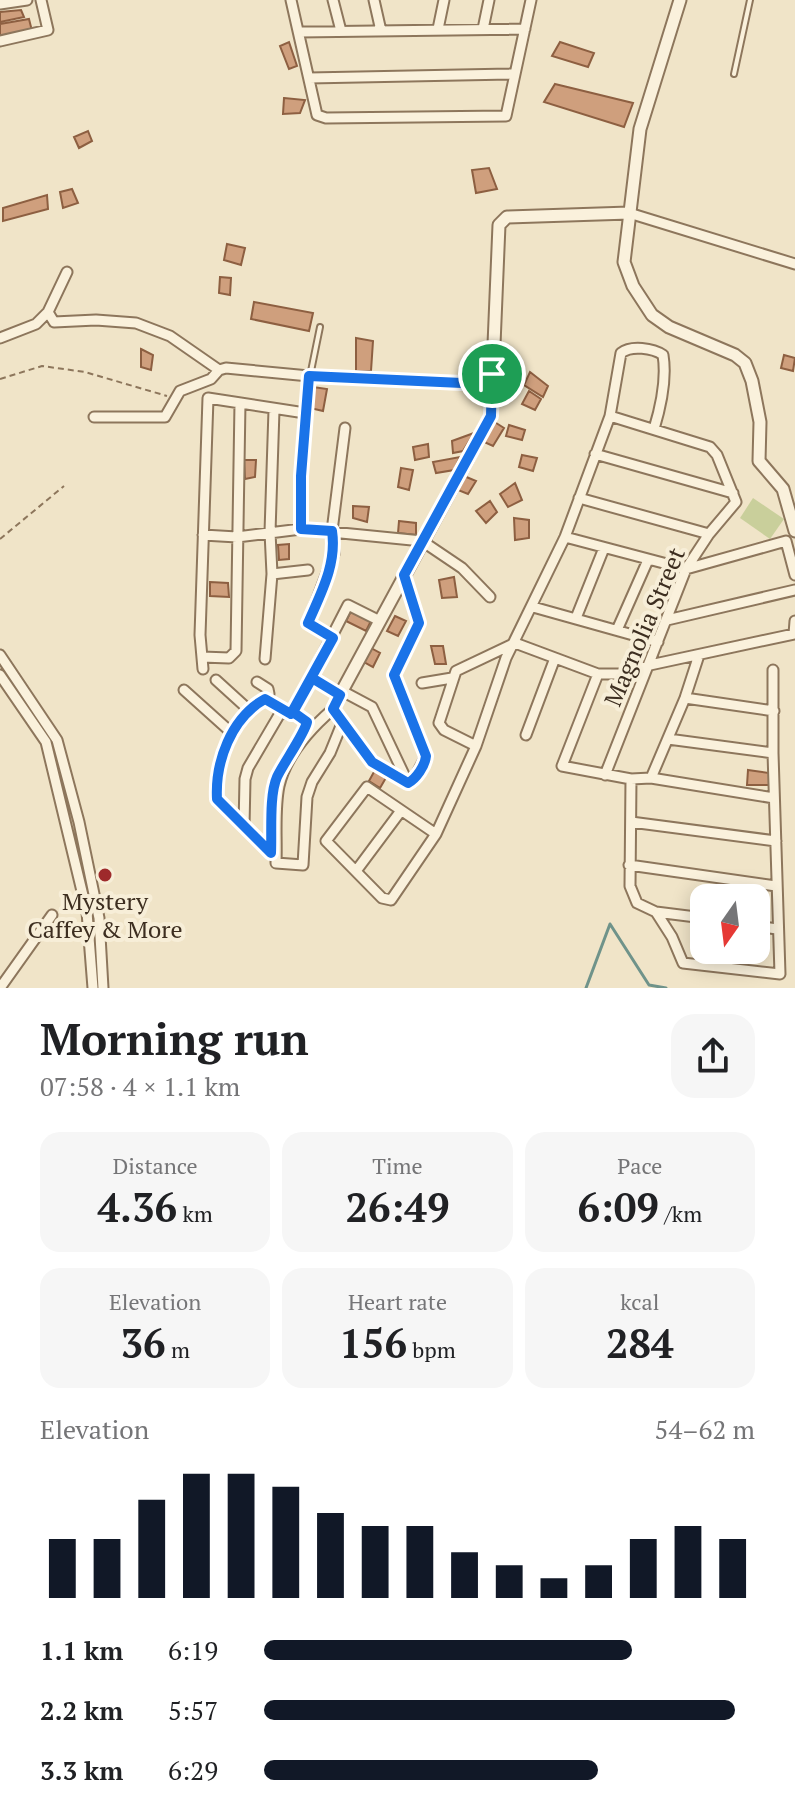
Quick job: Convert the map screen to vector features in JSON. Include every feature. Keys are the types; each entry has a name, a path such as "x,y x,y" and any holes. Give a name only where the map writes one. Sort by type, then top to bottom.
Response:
{"street":[{"path":"0,4 27,0"},
{"path":"0,41 48,30 41,0"},
{"path":"291,0 317,115 321,118 506,116 531,0"},
{"path":"333,0 341,31"},
{"path":"374,0 381,31"},
{"path":"438,29 444,0"},
{"path":"483,29 489,0"},
{"path":"680,0 640,129 624,262 633,286 652,315 669,327 735,355 745,363 760,422 759,461 783,489 795,531"},
{"path":"299,32 525,29"},
{"path":"309,78 514,74"},
{"path":"343,721 307,797 303,865 276,863 279,786 286,769 310,731 333,709 378,620 491,416 501,220 507,217 629,213 795,264"},
{"path":"0,338 36,324 48,312 67,272"},
{"path":"48,312 48,317 60,324 96,320 136,323 170,336 219,370 250,368 309,376 462,383 492,374"},
{"path":"436,834 367,787 326,841 382,898 391,900 436,834 476,746 506,658 565,537 610,416 621,353 628,349 656,350 663,355 665,366 661,407 654,429"},
{"path":"94,417 165,417 180,391 211,379 219,370"},
{"path":"301,529 309,376"},
{"path":"203,669 200,635 208,398 305,413"},
{"path":"202,657 229,658 235,655 240,403"},
{"path":"265,659 272,574 270,532 274,410"},
{"path":"610,416 710,447 717,455 735,497"},
{"path":"333,638 308,623 331,568 335,549 332,531 345,428"},
{"path":"595,454 735,497"},
{"name":"Magnolia Street","path":"605,775 686,569 735,497"},
{"path":"579,498 709,534"},
{"path":"203,535 237,537 301,529 422,541 462,568 490,597"},
{"path":"565,537 686,569 786,541 795,575"},
{"path":"576,618 604,548"},
{"path":"617,630 648,560"},
{"path":"272,574 308,570"},
{"path":"404,575 419,623 394,675 426,756 413,781 408,783"},
{"path":"667,620 795,590"},
{"path":"244,827 248,768 312,678 348,605 378,620"},
{"path":"533,607 658,642"},
{"path":"476,746 444,730 439,723 452,678 456,671 515,643 598,674 625,674 650,665 795,635 795,621"},
{"path":"0,655 57,740 79,822 99,918 103,988"},
{"path":"651,778 685,698 699,655"},
{"path":"526,735 555,658"},
{"path":"656,912 672,937 683,963 780,974 773,670"},
{"path":"598,674 562,766 631,779 651,778 774,798"},
{"path":"0,675 46,742 87,912 93,988"},
{"path":"312,678 372,707 408,783"},
{"path":"422,683 452,678"},
{"path":"216,680 249,710"},
{"path":"257,682 269,691 265,699 249,710 225,746 217,771 217,799 271,853 275,785 307,722 265,699"},
{"path":"184,690 233,734"},
{"path":"685,698 774,711"},
{"path":"333,709 372,762 408,783"},
{"path":"668,739 773,753"},
{"path":"631,779 630,886 637,903 656,912 690,916"},
{"path":"356,871 400,812"},
{"path":"631,822 776,841"},
{"path":"629,865 776,886"},
{"path":"0,988 52,915"},
{"path":"770,928 777,929"}],"lane":[{"path":"734,74 750,0"},
{"path":"309,376 320,327"}],"path":[{"path":"0,379 42,366 165,393 173,403"},
{"path":"0,539 64,486"}],"green space":[{"path":"753,498 784,519 770,539 740,518"}],"building":[{"path":"21,10 24,17 0,22 0,12"},
{"path":"29,19 32,31 0,38 0,24"},
{"path":"289,42 297,66 289,69 280,46"},
{"path":"560,42 594,53 588,67 552,56"},
{"path":"555,84 633,103 624,127 544,102"},
{"path":"284,98 305,100 300,113 283,114"},
{"path":"88,131 92,141 79,148 74,137"},
{"path":"489,168 497,189 476,193 472,170"},
{"path":"72,189 78,203 63,208 60,192"},
{"path":"47,195 48,209 3,221 3,208"},
{"path":"227,244 245,248 241,265 224,260"},
{"path":"220,277 231,278 230,295 219,293"},
{"path":"254,302 313,313 309,331 251,319"},
{"path":"356,338 373,341 371,371 356,371"},
{"path":"141,349 153,355 151,370 141,367"},
{"path":"784,355 795,358 793,371 781,368"},
{"path":"530,372 548,386 543,397 524,385"},
{"path":"313,387 327,389 323,411 310,408"},
{"path":"529,391 541,399 535,410 522,404"},
{"path":"493,421 504,428 493,446 482,441"},
{"path":"509,425 525,430 522,440 506,436"},
{"path":"474,433 463,451 453,453 452,441"},
{"path":"428,444 429,457 415,460 413,447"},
{"path":"522,455 537,458 533,471 519,467"},
{"path":"460,457 454,470 436,473 433,462"},
{"path":"244,460 256,460 255,477 245,479"},
{"path":"401,468 413,470 409,490 398,487"},
{"path":"464,476 476,481 468,494 458,490"},
{"path":"515,483 522,500 508,507 500,494"},
{"path":"490,501 497,512 486,523 476,511"},
{"path":"353,506 369,507 367,522 353,518"},
{"path":"514,518 529,520 529,538 515,540"},
{"path":"399,521 416,523 416,535 398,533"},
{"path":"289,544 289,559 279,560 278,545"},
{"path":"454,577 457,597 442,598 439,580"},
{"path":"210,582 228,583 229,597 210,596"},
{"path":"351,611 371,621 366,631 346,621"},
{"path":"395,616 406,621 398,636 387,631"},
{"path":"431,646 443,646 446,664 435,664"},
{"path":"371,648 380,653 373,667 364,662"},
{"path":"375,770 387,776 380,788 369,781"},
{"path":"748,770 769,773 769,785 747,785"}],"waterway":[{"path":"586,988 610,924 649,985 666,988"}],"place":[{"name":"Mystery Caffey & More","path":"105,875"}],"route":[{"path":"492,374 491,416 404,575 419,623 394,675 426,756 425,762 413,781 408,783 372,762 333,709 340,695 312,678 293,712 307,722 306,729 297,739 275,785 271,853 220,804 217,799 217,771 225,746 250,708 265,699 291,714 333,638 308,623 331,568 335,549 332,531 301,529 301,476 309,376 462,383 492,374"}]}
